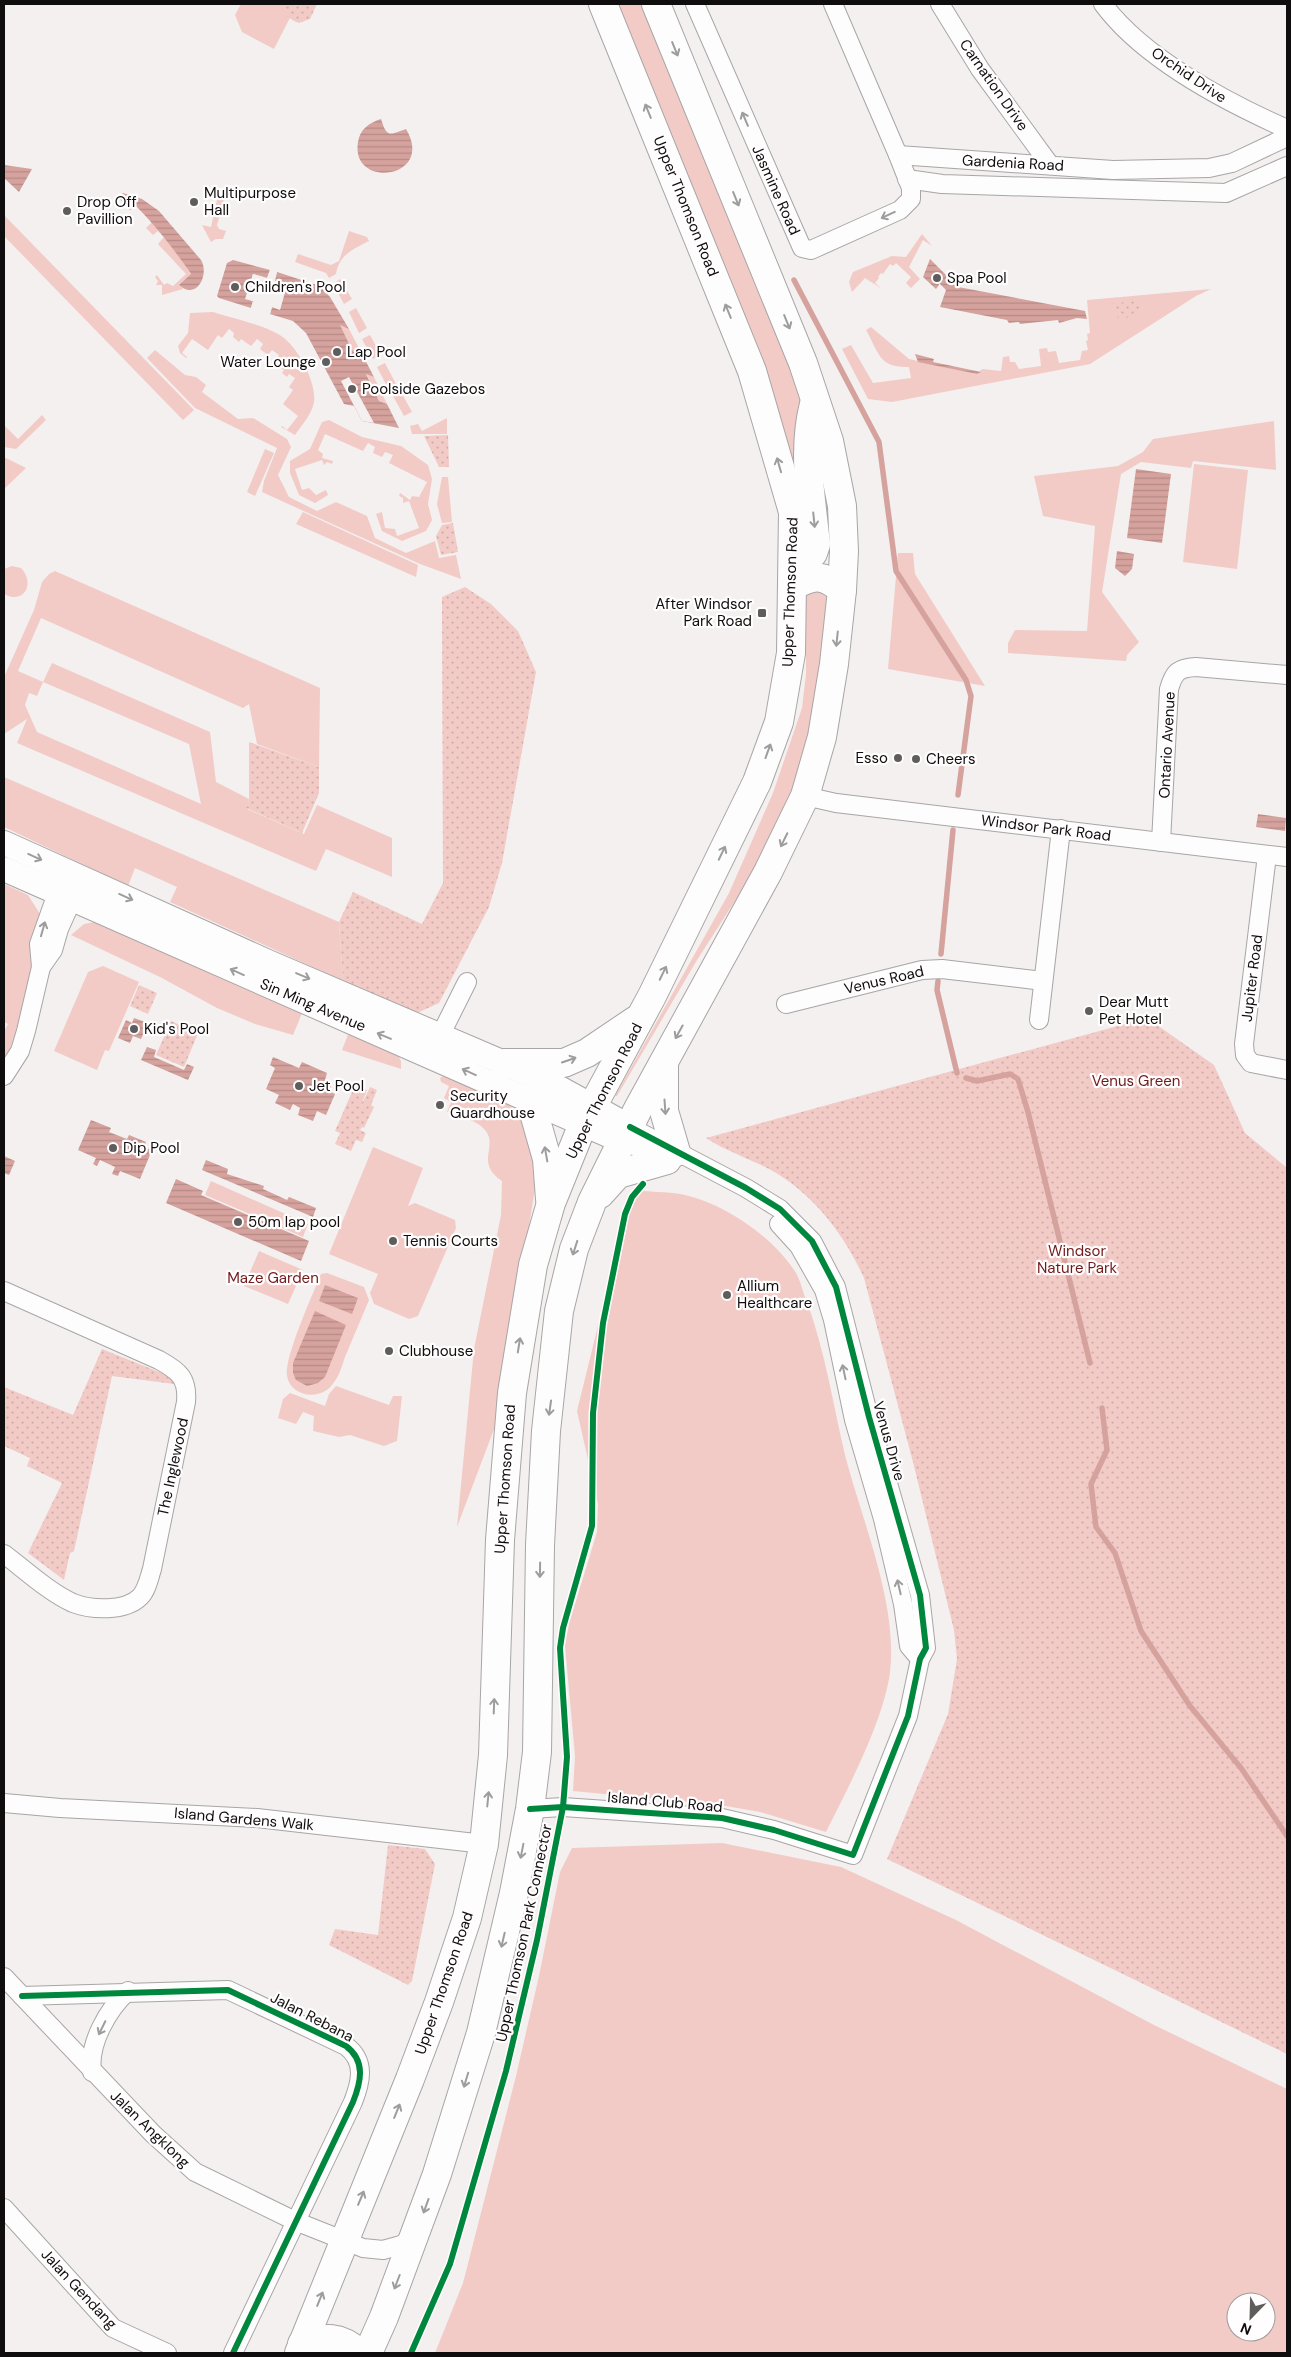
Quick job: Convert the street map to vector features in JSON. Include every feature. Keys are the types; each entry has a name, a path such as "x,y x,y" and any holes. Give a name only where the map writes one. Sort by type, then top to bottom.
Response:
{"main road":[{"name":"Upper Thomson Road","path":"300,2349 410,2080 454,1961 467,1918 484,1844 493,1755 500,1540 512,1393 533,1265 551,1203 588,1116 641,1017 757,782 779,722 791,653 794,573 793,512 752,371 603,4"},
{"path":"368,2353 437,2174 481,2033 514,1893 530,1809 537,1752 540,1545 546,1431 559,1311 574,1249 592,1202 626,1134 664,1060 768,872 805,796 822,737 834,664 844,551 842,506 828,441 814,402 803,362 656,4"},
{"path":"814,402 806,451 816,544 813,553 794,573 804,580 820,576 833,582 842,590"},
{"name":"Sin Ming Avenue","path":"4,843 74,874 435,1046 530,1099 588,1116"},
{"name":"Sin Ming Avenue","path":"4,869 64,897 435,1046 504,1063 561,1089 588,1116"},
{"path":"504,1063 564,1063 587,1053 641,1017"},
{"path":"592,1202 618,1174 671,1156 664,1111 664,1060"},
{"path":"530,1099 547,1159 551,1203"},
{"name":"Venus Drive","path":"588,1116 626,1134"},
{"path":"300,2349 323,2338 346,2343 359,2353"}],"street":[{"name":"Jasmine Road","path":"695,4 802,248 816,249 907,205 911,199 907,179 898,156"},
{"path":"833,4 898,156"},
{"name":"Carnation Drive","path":"940,4 980,69 1050,165"},
{"name":"Orchid Drive","path":"1103,4 1117,23 1179,71 1240,109 1287,129"},
{"name":"Gardenia Road","path":"898,156 1113,170 1209,168 1232,163 1287,137"},
{"name":"Gardenia Road","path":"907,179 942,184 1226,193 1287,166"},
{"name":"Ontario Avenue","path":"1161,842 1169,689 1173,677 1182,668 1196,667 1287,675"},
{"name":"Windsor Park Road","path":"805,796 836,803 1287,857"},
{"path":"1039,1020 1062,829"},
{"name":"Jupiter Road","path":"1267,854 1244,1044 1245,1055 1251,1063 1287,1070"},
{"path":"4,1076 20,1051 41,967 39,944 74,874"},
{"name":"Venus Road","path":"786,1004 922,970 942,969 1043,981"},
{"path":"435,1046 467,982"},
{"name":"Venus Drive","path":"626,1134 671,1156 746,1188 812,1241 836,1287 869,1417 920,1595 926,1648 920,1659 908,1716 853,1855"},
{"name":"The Inglewood","path":"4,1291 166,1364 182,1377 187,1390 152,1569 141,1597 131,1604 113,1608 92,1608 74,1603 62,1597 4,1554"},
{"name":"Island Gardens Walk","path":"4,1803 257,1818 484,1844"},
{"name":"Island Club Road","path":"530,1809 563,1807 722,1818 774,1830 853,1855"},
{"name":"Jalan Angklong","path":"4,1977 92,2072 153,2134 195,2172 295,2221 363,2248 383,2250 401,2245 414,2237"},
{"name":"Jalan Rebana","path":"22,1996 228,1990 346,2046 354,2052 361,2071 358,2089 233,2353"},
{"path":"92,2072 93,2050 102,2028 120,1999 128,1992"},
{"name":"Jalan Gendang","path":"4,2208 113,2328 124,2335 167,2353"}],"green space":[{"path":"241,4 297,4 274,49 242,32 235,15"},
{"path":"284,4 317,4 310,19 299,23 287,16 284,11"},
{"path":"603,4 657,4 770,282 844,551 794,560 793,512"},
{"path":"219,191 226,194 217,225 219,229 226,231 223,239 216,239 211,242 202,225 211,227"},
{"path":"4,215 194,410 183,420 4,236"},
{"path":"152,222 167,238 191,275 179,285 183,289 162,295 162,285 156,285 158,281 155,277 157,275 164,285 167,283 173,286 186,274 158,244 164,237 158,231 153,235 146,228"},
{"path":"349,231 367,237 369,241 352,250 344,257 336,274 329,278 326,273 295,262 298,254 331,265 339,261"},
{"path":"922,234 932,246 923,240 909,267 920,279 911,288 906,283 911,277 896,263 893,266 890,264 883,274 881,273 878,277 875,283 882,289 865,278 852,292 849,282 853,272 892,256 906,257"},
{"path":"340,279 352,299 344,304 333,284"},
{"path":"1211,289 1196,296 1090,364 892,402 868,399 842,349 851,345 873,383 911,378 909,367 891,365 881,358 866,330 871,327 909,359 977,374 982,369 1001,371 1003,357 1009,356 1010,362 1015,362 1019,369 1041,366 1039,349 1047,348 1048,352 1056,351 1059,363 1080,360 1082,351 1088,350 1086,341 1088,340 1087,334 1090,333 1087,300"},
{"path":"1137,301 1141,308 1121,322 1109,304"},
{"path":"356,308 367,328 359,333 349,312"},
{"path":"213,312 271,330 285,339 298,354 309,374 314,402 309,415 295,435 281,427 287,430 298,416 283,404 293,390 289,387 295,378 289,374 287,377 282,373 284,370 274,363 279,355 272,350 268,355 260,349 263,344 257,339 251,346 241,339 239,342 233,337 234,333 229,329 222,338 218,335 208,350 192,339 182,353 187,357 180,353 178,346 188,333 190,313"},
{"path":"339,324 349,329 362,354 352,350"},
{"path":"370,335 381,355 373,359 362,339"},
{"path":"155,350 185,375 196,377 206,385 202,392 238,419 253,418 287,439 291,447 278,475 289,497 317,511 336,502 367,516 375,538 406,553 435,541 439,558 456,555 461,579 420,564 262,492 264,481 277,448 195,408 147,358"},
{"path":"385,363 396,384 388,388 377,367"},
{"path":"366,373 374,377 387,404 379,401"},
{"path":"401,392 412,412 404,416 393,396"},
{"path":"42,415 46,420 16,449 4,447 4,425 18,439"},
{"path":"447,418 447,434 412,434 410,426 418,424 422,431"},
{"path":"329,420 362,437 401,446 428,465 432,479 428,504 432,520 426,531 402,541 382,531 376,514 382,512 385,528 395,529 397,536 419,528 409,501 403,503 403,498 399,496 400,493 410,500 412,496 419,497 427,482 389,463 393,455 385,452 382,457 373,453 375,447 368,443 363,451 325,434 318,450 323,454 322,458 333,461 332,464 327,462 324,465 322,460 295,469 302,490 309,488 316,495 326,490 328,495 315,503 299,495 290,473 290,461 310,449 322,422"},
{"path":"1274,421 1276,470 1193,461 1191,468 1141,462 1121,474 1102,592 1139,642 1127,655 1126,661 1008,653 1008,643 1015,630 1087,631 1095,526 1043,516 1034,476 1118,466 1143,452 1153,439"},
{"path":"448,435 449,467 439,467 424,436"},
{"path":"265,449 274,453 255,496 247,492"},
{"path":"4,457 26,468 4,489"},
{"path":"1194,464 1248,470 1237,569 1183,562"},
{"path":"442,477 448,477 452,522 442,523 437,504"},
{"path":"303,512 418,565 416,577 296,524"},
{"path":"453,523 458,552 441,555 436,536 442,525"},
{"path":"898,553 913,553 915,574 985,686 888,669"},
{"path":"12,566 21,568 27,580 25,591 17,597 4,594 4,569"},
{"path":"55,571 320,688 319,767 257,744 249,704 243,708 41,618 18,671 43,682 52,663 210,732 216,782 249,799 247,809 304,834 317,805 392,838 392,877 326,849 316,871 17,743 27,719 4,734 4,677 34,610 42,582 49,574","holes":["43,682 189,744 201,804 37,732 25,705 29,693 37,696"]},
{"path":"465,587 491,604 518,631 536,672 502,863 489,907 439,1003 402,1020 338,991 343,981 339,922 353,892 422,924 443,883 442,597"},
{"path":"827,587 828,628 824,682 794,790 758,865 697,960 617,1096 615,1096 729,893 773,793 802,708 806,674 806,593"},
{"path":"249,742 319,767 319,793 302,833 246,808 249,799"},
{"path":"4,777 339,922 343,981 170,902 177,887 135,868 128,886 4,827"},
{"path":"4,884 28,895 40,914 23,1008 12,1044 4,1060 4,1031 8,1024 4,1022"},
{"path":"99,921 303,1011 293,1035 255,1024 217,1008 160,977 71,935 84,924"},
{"path":"103,966 139,982 109,1051 105,1050 97,1070 54,1051 88,972"},
{"path":"139,985 157,993 148,1014 130,1006"},
{"name":"Windsor Nature Park","path":"1147,1018 1214,1065 1245,1133 1287,1168 1287,2054 887,1859 948,1714 957,1659 954,1630 913,1462 864,1278 847,1246 813,1202 785,1178 706,1138"},
{"path":"171,1021 198,1033 184,1067 156,1055"},
{"path":"349,1032 397,1053 401,1061 401,1069 342,1050"},
{"path":"445,1075 522,1106 538,1143 536,1182 499,1416 457,1527 474,1349 501,1215 502,1181 489,1167 490,1142 485,1130 473,1121 447,1112 451,1102 444,1098 449,1086 441,1082 440,1078"},
{"path":"355,1085 367,1090 361,1106 370,1087 377,1090 371,1105 374,1107 364,1128 362,1127 360,1130 366,1133 362,1142 356,1140 351,1151 335,1144 340,1133 335,1131"},
{"name":"Tennis Courts","path":"373,1147 423,1168 408,1206 415,1203 455,1220 456,1228 418,1316 409,1319 374,1304 370,1293 378,1274 329,1254"},
{"path":"211,1181 308,1224 303,1237 205,1195"},
{"path":"643,1191 680,1194 701,1200 733,1215 762,1235 775,1247 796,1273 819,1339 845,1455 884,1591 891,1646 890,1672 881,1711 864,1754 826,1832 760,1812 720,1805 573,1791 575,1756 565,1646 569,1624 597,1532 598,1504 577,1411 630,1196"},
{"name":"Maze Garden","path":"259,1251 303,1270 288,1304 244,1286"},
{"path":"327,1273 364,1287 369,1300 334,1382 327,1390 314,1395 294,1389 287,1376 287,1367 294,1341 321,1274"},
{"path":"102,1349 169,1376 174,1384 112,1376 74,1551 70,1553 64,1580 28,1553 62,1483 27,1466 30,1458 4,1446 4,1387 73,1415"},
{"path":"336,1386 389,1405 393,1396 402,1396 397,1441 384,1446 350,1435 339,1437 313,1431 314,1416 303,1412 296,1424 278,1418 283,1399 290,1393 325,1406 329,1394"},
{"path":"722,1843 841,1867 956,1920 1154,2025 1287,2089 1287,2353 435,2353 463,2283 516,2076 560,1872 572,1848"},
{"path":"388,1845 425,1849 435,1864 412,1981 408,1985 329,1945 335,1929 378,1935"}],"shaded area":[{"path":"381,119 389,133 396,133 406,129 412,146 410,159 402,168 390,172 378,172 366,167 359,157 358,142 361,133 373,122"},
{"path":"4,165 32,169 19,192 4,178"},
{"path":"123,193 142,199 159,211 201,260 204,272 200,284 196,288 191,290 185,289 179,285 191,274 178,255 143,213 135,205 130,210 118,197"},
{"path":"930,259 958,287 1085,311 1087,319 1077,318 1059,323 1058,320 1020,324 1019,322 1009,323 1007,320 940,307 946,290 938,282 939,285 936,289 923,277"},
{"name":"Children's Pool","path":"233,260 270,270 267,278 253,274 246,299 253,301 251,308 217,296 227,263"},
{"name":"Lap Pool","path":"277,272 320,286 330,297 349,329 340,325 352,350 362,354 374,377 366,374 379,401 387,404 399,428 362,421 354,406 344,404 306,333 293,321 270,314 272,307 280,309 287,284 274,281"},
{"path":"915,354 934,359 933,362 981,372 977,374 918,362"},
{"path":"1136,469 1171,474 1162,543 1127,538"},
{"path":"1117,551 1134,554 1132,569 1125,576 1115,568"},
{"path":"1258,814 1286,818 1285,831 1256,827"},
{"name":"Kid's Pool","path":"134,1018 148,1023 141,1039 133,1036 130,1043 118,1038 126,1020 132,1023"},
{"path":"147,1047 156,1050 154,1057 184,1070 187,1064 194,1067 188,1080 141,1060"},
{"name":"Jet Pool","path":"273,1057 299,1068 302,1062 327,1073 325,1080 332,1083 329,1091 335,1094 326,1115 317,1111 313,1121 298,1115 300,1108 293,1104 290,1110 275,1103 279,1095 266,1089 275,1068 270,1065"},
{"name":"Dip Pool","path":"91,1120 111,1128 109,1132 127,1139 129,1135 146,1142 144,1147 152,1150 140,1179 120,1171 118,1176 112,1174 115,1167 100,1160 97,1166 93,1164 96,1158 78,1150"},
{"path":"4,1156 15,1161 9,1175 4,1173"},
{"path":"206,1160 228,1169 227,1174 264,1186 263,1189 287,1200 289,1197 316,1208 313,1217 202,1170"},
{"name":"50m lap pool","path":"176,1179 203,1191 201,1195 309,1241 301,1261 166,1203"},
{"path":"325,1285 358,1298 352,1314 319,1301"},
{"path":"315,1311 346,1325 325,1377 318,1383 307,1386 296,1380 293,1373 293,1363"}],"pier":[{"path":"270,270 272,271 268,280 255,277 249,297 256,301 253,308 251,308 253,301 245,299 253,274 267,278"},
{"path":"274,272 277,272 275,281 287,285 280,310 272,307 270,314 267,313 270,305 278,306 284,286 272,282"},
{"path":"349,377 374,423 362,421 341,381"}],"waterway":[{"path":"794,280 879,442 896,571 966,680 971,696 958,795"},
{"path":"941,954 953,830"},
{"path":"938,981 937,990 957,1073"},
{"path":"966,1078 977,1081 1010,1074 1018,1079 1028,1112 1090,1363"},
{"path":"1102,1408 1107,1450 1091,1484 1096,1527 1115,1553 1141,1631 1190,1706 1241,1768 1287,1836"}],"cycle path":[{"path":"530,1809 563,1807 722,1818 774,1830 853,1855 908,1716 920,1659 926,1648 920,1595 869,1417 836,1287 812,1241 780,1209 746,1188 630,1127"},
{"name":"Upper Thomson Park Connector","path":"411,2353 450,2264 506,2071 537,1940 563,1807 567,1757 560,1648 563,1628 592,1526 593,1413 603,1323 625,1214 632,1197 643,1184"},
{"path":"22,1996 228,1990 346,2046 357,2058 360,2079 353,2102 233,2353"}],"place":[{"name":"Multipurpose Hall","path":"194,202"},
{"name":"Drop Off Pavillion","path":"67,211"},
{"name":"Spa Pool","path":"937,278"},
{"name":"Children's Pool","path":"235,287"},
{"name":"Lap Pool","path":"337,352"},
{"name":"Water Lounge","path":"326,362"},
{"name":"Poolside Gazebos","path":"352,389"},
{"name":"After Windsor Park Road","path":"762,613"},
{"name":"Esso","path":"898,758"},
{"name":"Cheers","path":"916,759"},
{"name":"Dear Mutt Pet Hotel","path":"1089,1011"},
{"name":"Kid's Pool","path":"134,1029"},
{"name":"Jet Pool","path":"299,1086"},
{"name":"Security Guardhouse","path":"440,1105"},
{"name":"Dip Pool","path":"113,1148"},
{"name":"50m lap pool","path":"238,1222"},
{"name":"Tennis Courts","path":"393,1241"},
{"name":"Allium Healthcare","path":"727,1295"},
{"name":"Clubhouse","path":"389,1351"}],"park label":[{"name":"Venus Green","path":"1136,1081"}]}
